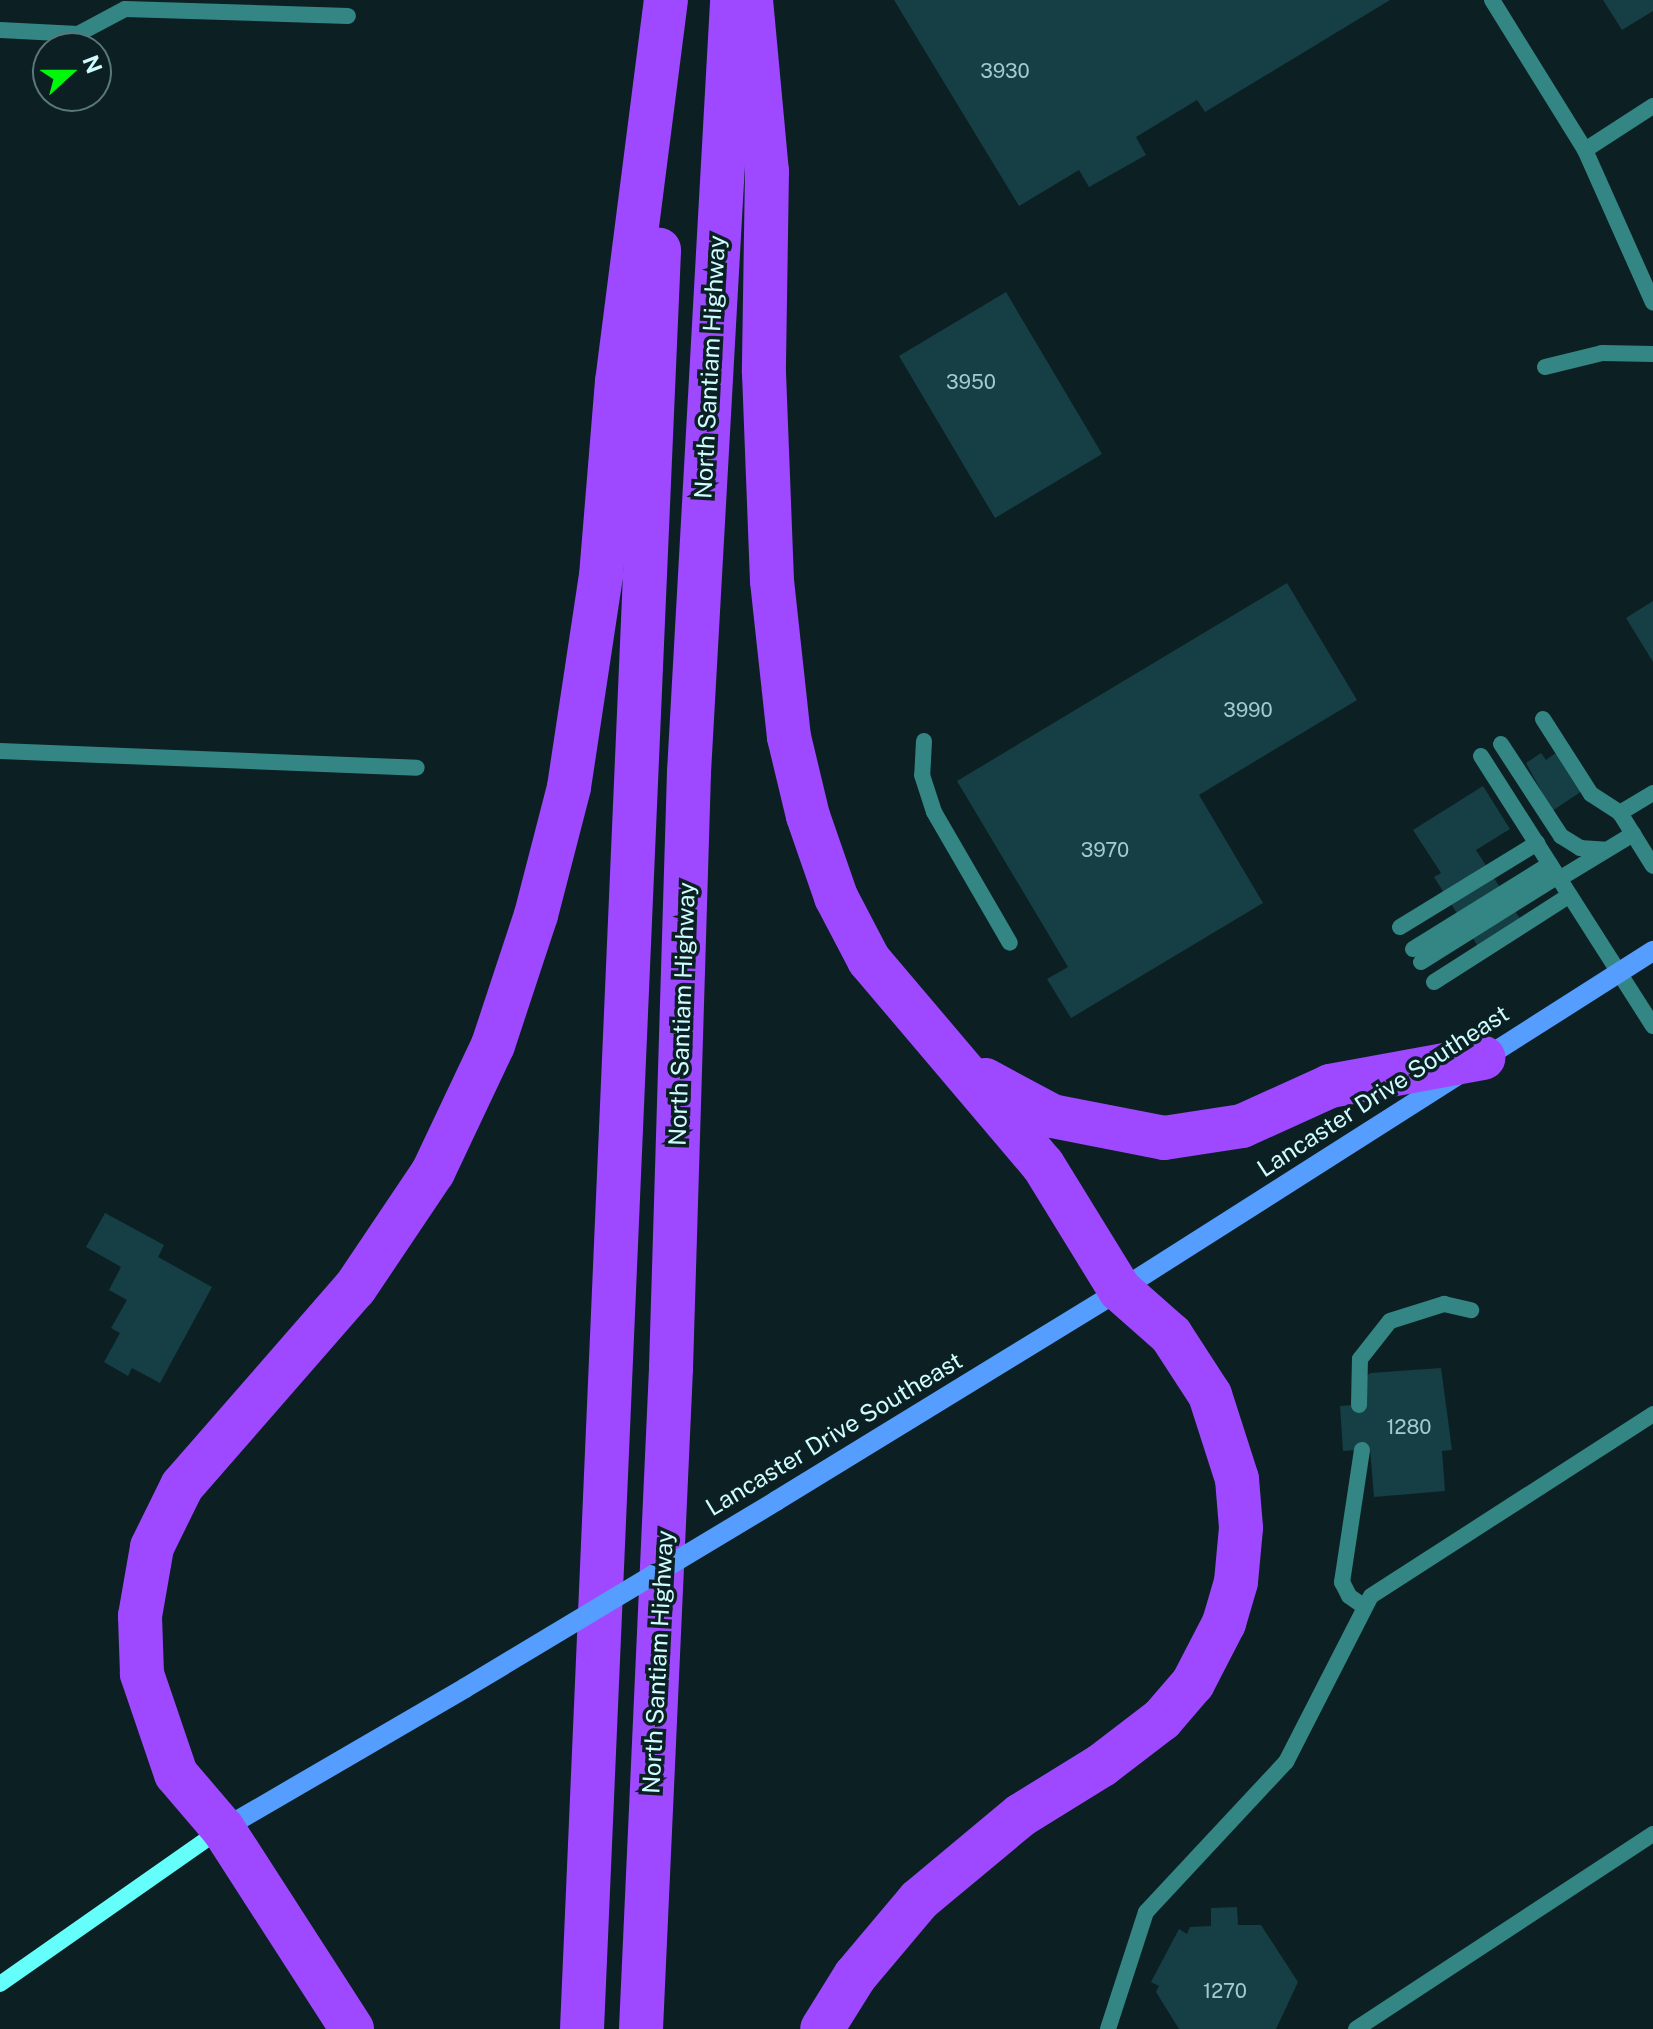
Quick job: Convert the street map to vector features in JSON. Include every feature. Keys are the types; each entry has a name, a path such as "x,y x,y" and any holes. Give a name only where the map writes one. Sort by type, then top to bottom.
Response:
{"highway":[{"path":"352,2029 223,1829 176,1774 142,1674 140,1616 152,1547 182,1486 355,1288 433,1172 498,1031 569,787 601,576 617,382 668,0"},
{"path":"582,2029 668,0"},
{"name":"North Santiam Highway","path":"641,2029 671,1384 689,772 732,0"},
{"path":"751,0 767,171 764,373 772,581 789,737 808,816 842,910 869,960 965,1069 1043,1165 1120,1290 1171,1335 1210,1395 1227,1441 1241,1528 1236,1582 1224,1623 1193,1683 1162,1719 1102,1765 1021,1815 919,1900 855,1976 822,2029"},
{"path":"965,1069 1052,1116 1164,1138 1242,1126 1330,1086 1483,1058"}],"main road":[{"name":"Lancaster Drive Southeast","path":"0,1984 223,1829 465,1688 1120,1290 1653,951"}],"street":[{"path":"1492,0 1585,150 1653,303"},
{"path":"0,30 78,34 125,9 348,16"},
{"path":"1585,150 1653,106"},
{"path":"1545,367 1602,353 1653,354"},
{"path":"1543,719 1591,794 1620,813 1653,866"},
{"path":"924,741 922,775 930,803 1010,943"},
{"path":"1501,744 1561,836 1580,848 1606,850"},
{"path":"0,751 417,768"},
{"path":"1481,756 1653,1026"},
{"path":"1620,813 1653,793"},
{"path":"1417,955 1556,873 1633,834"},
{"path":"1400,927 1537,843"},
{"path":"1434,982 1570,895"},
{"path":"1359,1405 1360,1359 1390,1321 1444,1304 1471,1310"},
{"path":"1108,2029 1146,1912 1286,1762 1371,1596 1653,1414"},
{"path":"1362,1450 1342,1582 1349,1596 1365,1607"},
{"path":"1356,2029 1653,1834"}],"building":[{"path":"894,0 1390,0 1205,112 1197,100 1136,137 1146,155 1089,187 1079,170 1019,206"},
{"path":"1603,0 1653,0 1653,11 1622,30"},
{"path":"1006,292 1102,454 995,518 899,356"},
{"path":"1287,583 1357,700 1199,795 1263,903 1071,1018 1047,979 1068,967 957,781"},
{"path":"1653,601 1653,662 1626,618"},
{"path":"1557,752 1582,791 1552,811 1526,763 1541,753 1546,760"},
{"path":"1483,786 1510,829 1476,850 1526,928 1484,956 1434,877 1441,873 1413,830"},
{"path":"105,1213 164,1245 158,1257 212,1287 160,1383 132,1368 128,1376 104,1362 120,1333 111,1328 127,1300 109,1290 121,1267 86,1247"},
{"path":"1441,1368 1452,1450 1442,1451 1445,1491 1374,1497 1370,1449 1343,1451 1340,1406 1367,1404 1365,1376 1371,1373"},
{"path":"1237,1907 1238,1925 1261,1925 1298,1982 1276,2029 1179,2029 1156,1992 1159,1986 1151,1982 1179,1929 1187,1934 1190,1927 1211,1926 1211,1908"}]}
